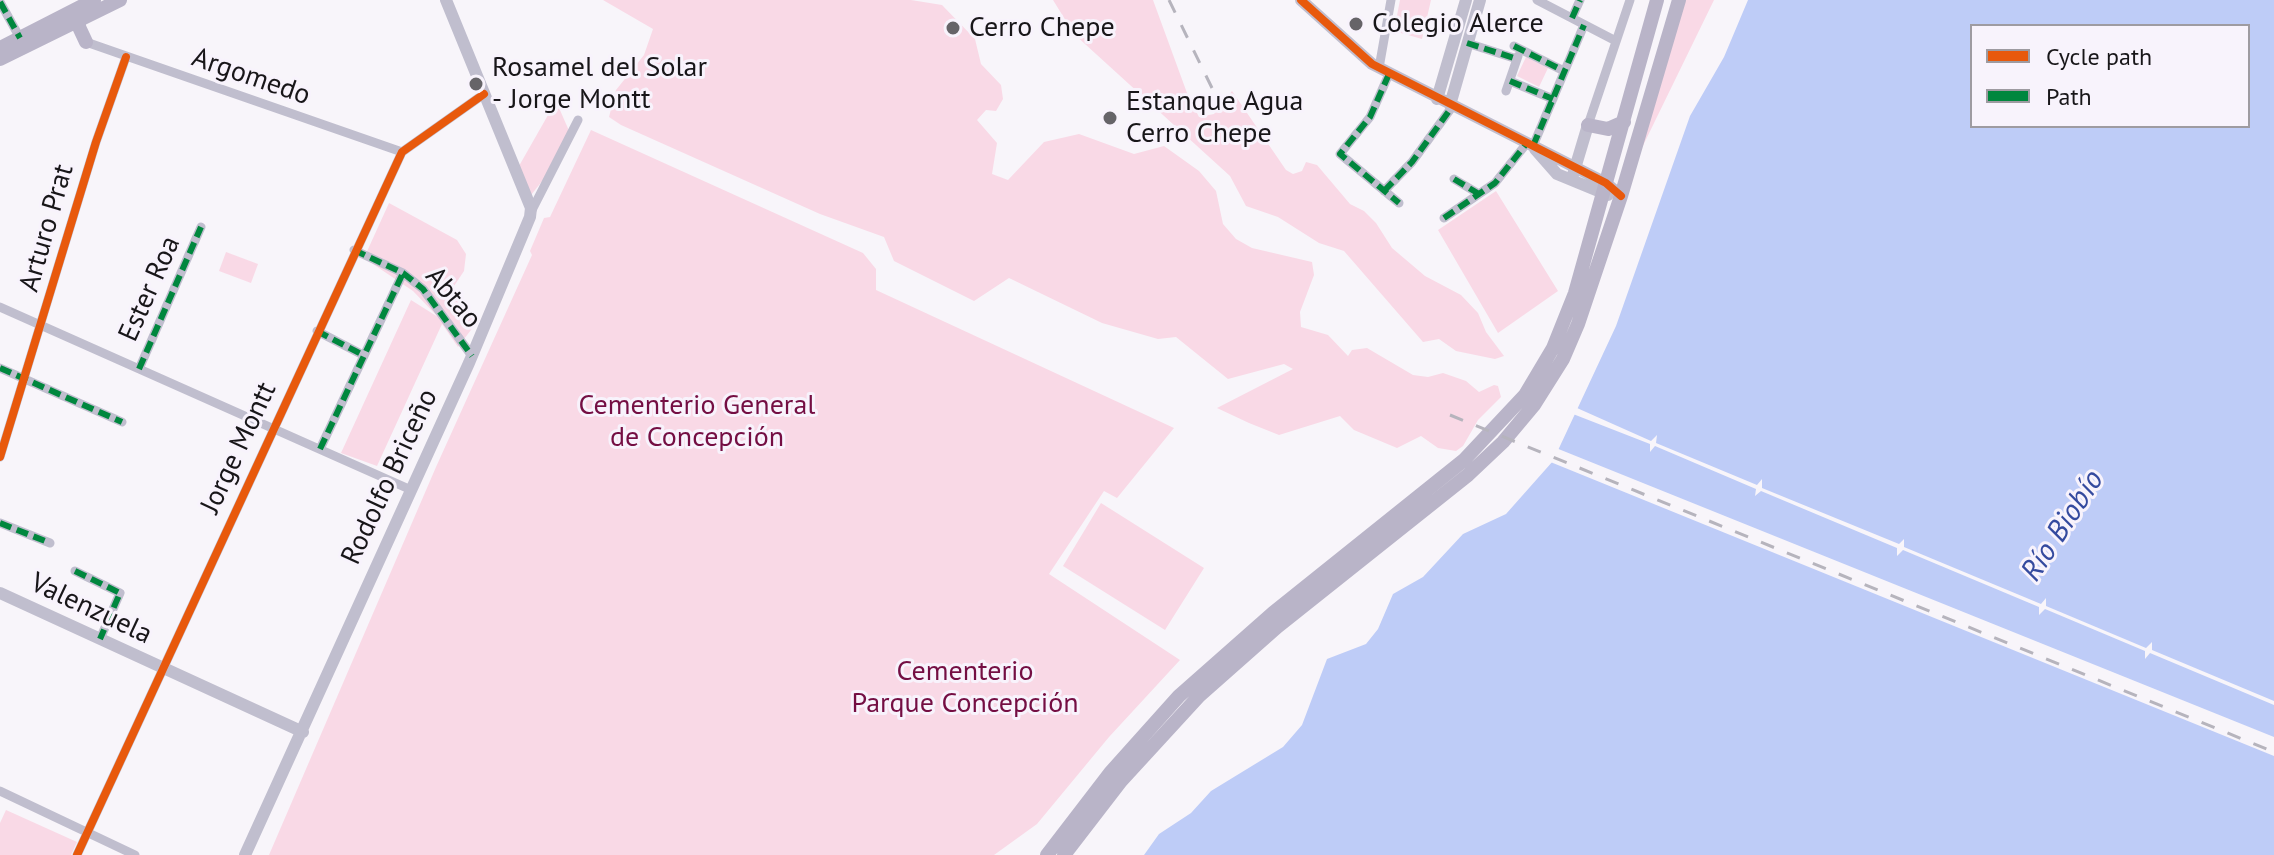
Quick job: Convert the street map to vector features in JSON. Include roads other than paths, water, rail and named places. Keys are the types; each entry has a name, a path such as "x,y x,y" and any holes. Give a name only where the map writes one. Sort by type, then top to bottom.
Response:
{"main road":[{"path":"0,59 120,0"},
{"path":"1047,855 1124,757 1203,674 1464,460 1516,407 1544,365 1569,312 1657,0"},
{"path":"1064,855 1130,770 1199,696 1277,627 1468,475 1519,424 1552,379 1571,341 1621,196 1679,0"},
{"path":"78,22 90,2"},
{"path":"0,48 90,2"},
{"path":"78,22 86,42"},
{"path":"49,35 86,42"},
{"path":"1588,125 1611,129 1624,122"}],"street":[{"path":"446,0 531,212"},
{"path":"1301,0 1356,53 1384,71 1575,167 1605,189"},
{"path":"1391,0 1384,71 1374,111 1340,154 1399,203"},
{"path":"1437,99 1466,0"},
{"path":"1384,191 1412,162 1451,106 1480,0"},
{"path":"1537,0 1614,40"},
{"path":"1572,18 1580,0"},
{"path":"1572,182 1614,40 1630,0"},
{"path":"0,2 20,38"},
{"path":"1444,218 1501,177 1530,145 1584,25"},
{"name":"Argomedo","path":"86,42 402,152"},
{"path":"1467,43 1517,51 1564,71"},
{"path":"1506,91 1517,51"},
{"name":"Arturo Prat","path":"0,457 96,142 126,57"},
{"path":"1510,81 1553,99"},
{"name":"Jorge Montt","path":"77,855 354,250 402,152 484,94"},
{"name":"Rodolfo Briceño","path":"245,855 472,356 531,212 578,120"},
{"path":"1530,145 1552,170 1572,182 1621,196"},
{"path":"1454,179 1479,194"},
{"name":"Ester Roa","path":"139,369 201,227"},
{"name":"Abtao","path":"354,250 403,273 423,289 472,356"},
{"path":"320,449 403,273"},
{"path":"0,307 409,489"},
{"path":"317,331 363,355"},
{"path":"0,368 122,422"},
{"path":"0,523 50,543"},
{"path":"75,571 120,593 100,639"},
{"name":"Valenzuela","path":"0,593 303,732"},
{"path":"0,791 135,855"}],"water":[{"name":"Río Biobío","path":"1748,0 2274,0 2274,855 1144,855 1159,834 1191,813 1211,791 1283,747 1302,725 1327,659 1366,644 1378,629 1393,594 1423,577 1463,534 1506,514 1553,461 1616,326 1690,116 1724,57"}],"railway":[{"path":"1169,0 1212,88"},
{"path":"1450,415 2274,752"}],"place":[{"name":"Colegio Alerce","path":"1356,24"},
{"name":"Cerro Chepe","path":"953,28"},
{"name":"Rosamel del Solar - Jorge Montt","path":"476,84"},
{"name":"Estanque Agua Cerro Chepe","path":"1110,118"}],"park label":[{"name":"Cementerio General de Concepción","path":"697,422"},
{"name":"Cementerio Parque Concepción","path":"965,688"}]}
